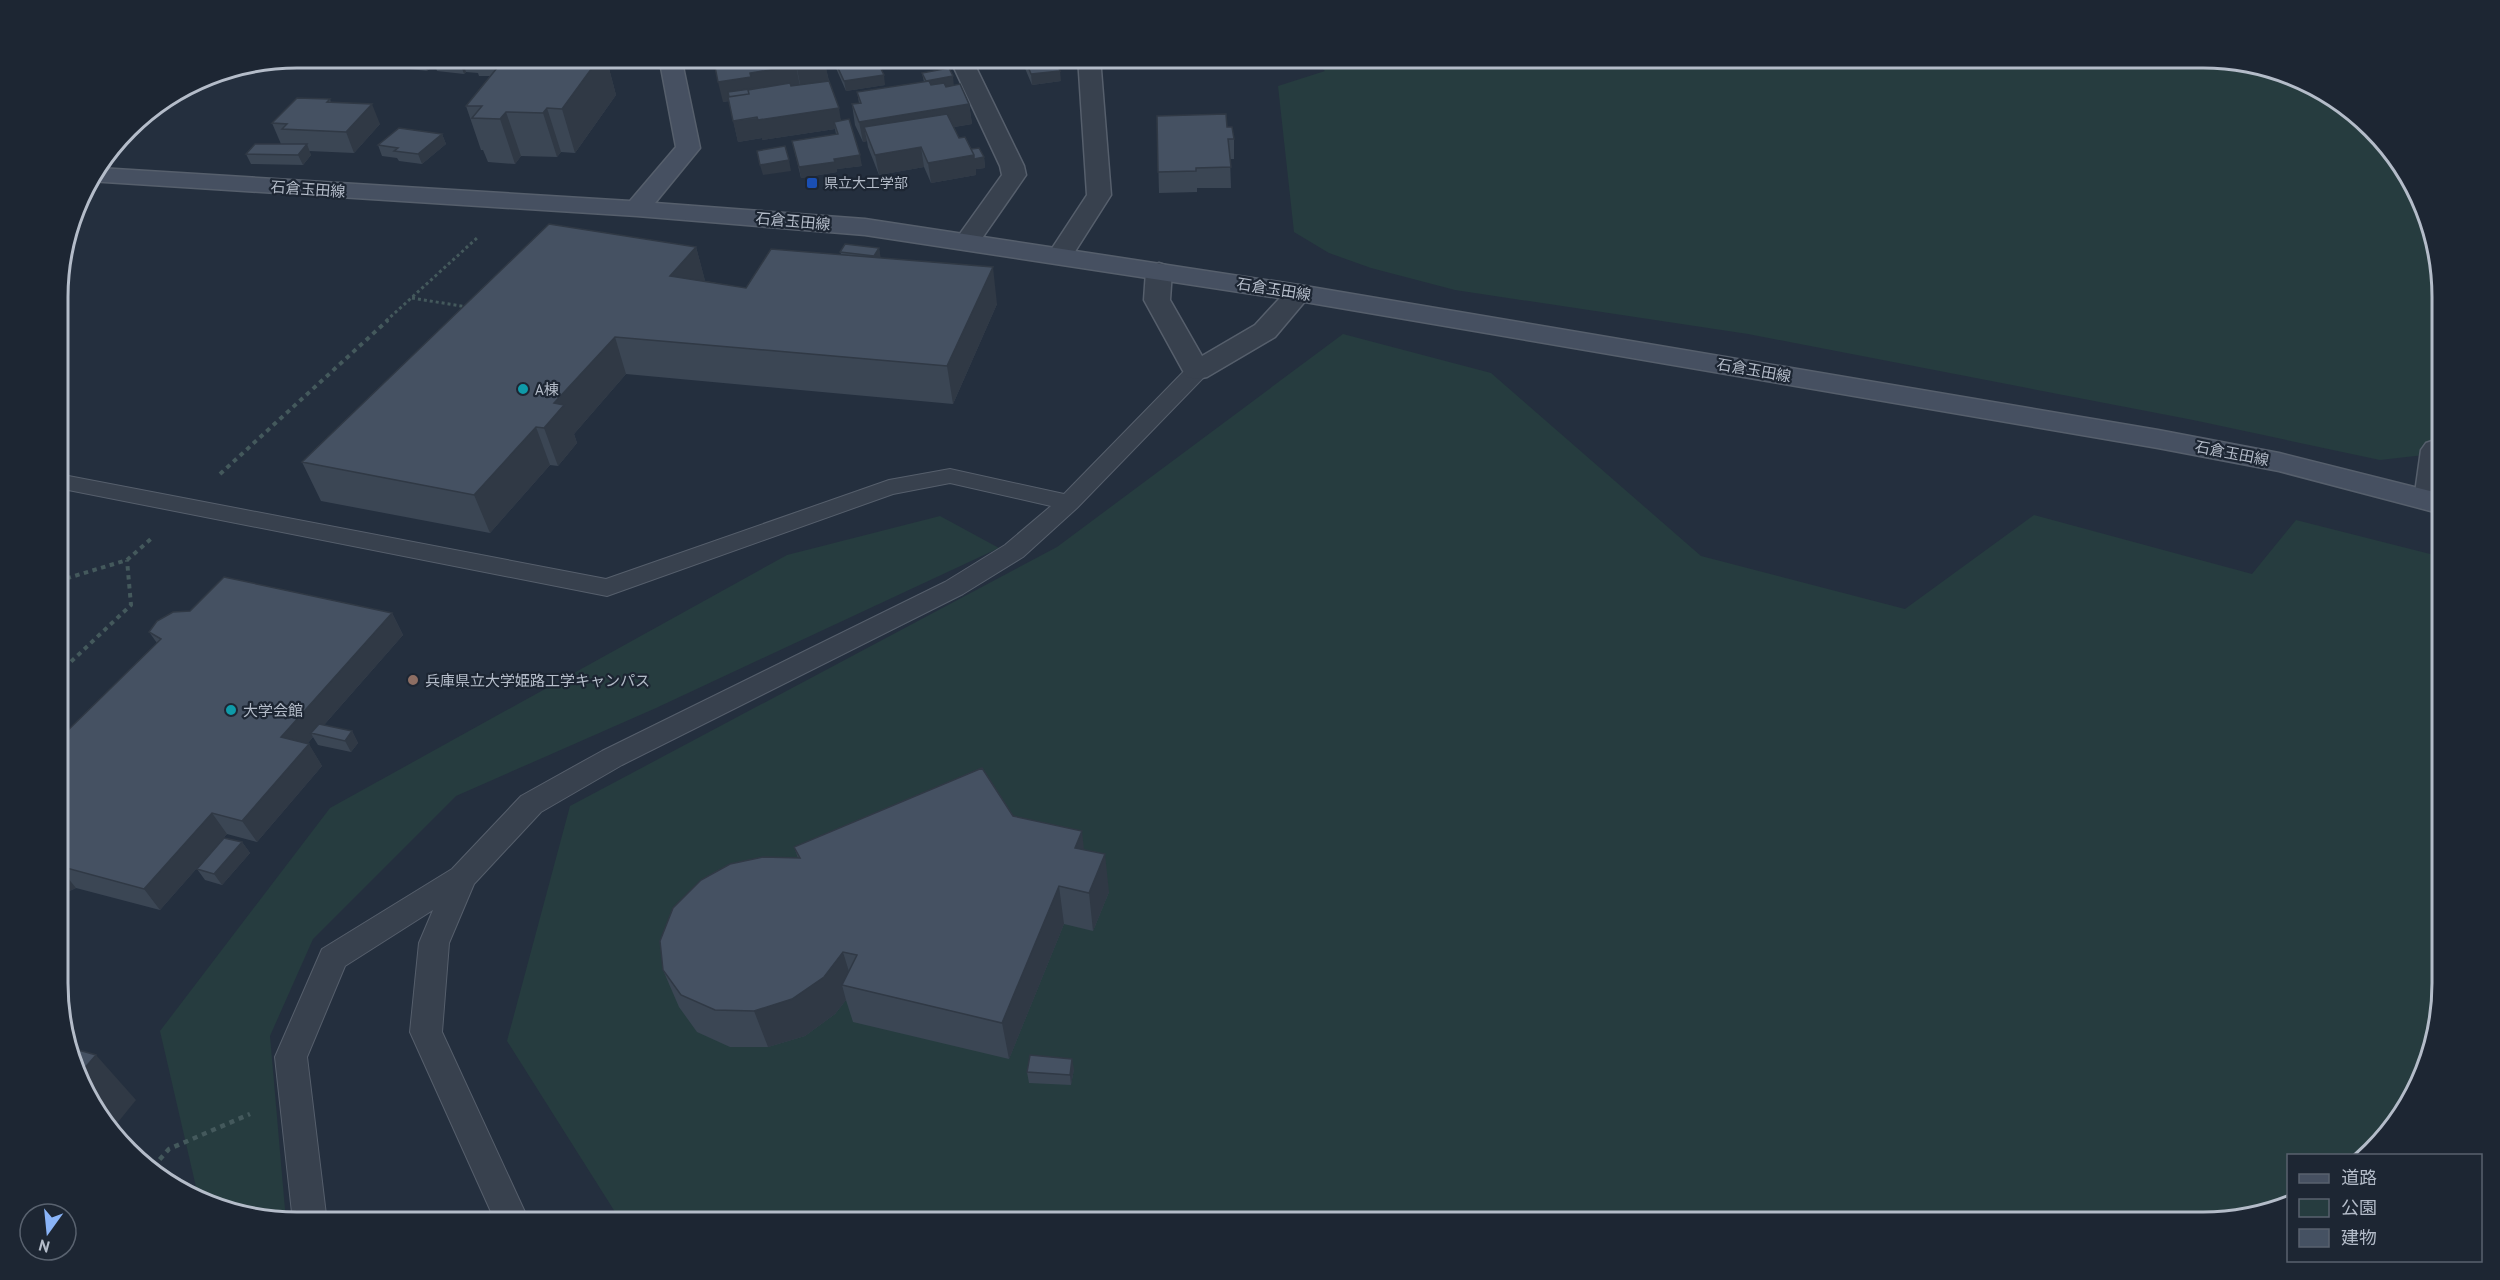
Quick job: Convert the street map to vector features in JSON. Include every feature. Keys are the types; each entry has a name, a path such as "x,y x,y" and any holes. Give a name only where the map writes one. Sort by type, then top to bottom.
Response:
{"main road":[{"path":"638,210 688,148 672,68"},
{"name":"石倉玉田線","path":"101,177 638,210 865,227 1299,293 2158,439 2279,462 2432,501"}],"street":[{"path":"965,68 1012,166 1014,175 967,242"},
{"path":"1060,256 1099,195 1090,68"},
{"path":"1159,271 1157,300 1197,371 1265,331 1299,293"}],"lane":[{"path":"309,1213 291,1057 333,957 462,877 531,804 612,758 954,588 1014,551 1069,503 1197,371"},
{"path":"67,483 607,588 889,487 950,476 1069,503"},
{"path":"462,877 434,944 426,1032 508,1213"}],"path":[{"path":"213,481 485,230"},
{"path":"412,298 469,307"},
{"path":"67,577 128,560 159,531"},
{"path":"67,665 131,605 128,560"},
{"path":"156,1164 169,1149 295,1094"}],"green space":[{"path":"1321,68 2218,68 2263,75 2318,98 2354,124 2385,157 2409,195 2425,237 2431,267 2432,454 2380,460 2193,420 1748,334 1455,290 1371,268 1329,253 1294,232 1278,86 1325,71"},
{"path":"1343,334 1491,373 1701,556 1905,609 2034,515 2252,574 2296,520 2432,554 2432,998 2425,1043 2415,1071 2394,1111 2356,1154 2287,1154 2287,1196 2263,1205 2233,1211 2204,1213 616,1213 507,1041 570,806 1057,547"},
{"path":"940,516 999,548 656,708 456,796 313,939 270,1036 285,1212 237,1205 197,1190 160,1031 330,808 787,555"}],"building":[{"path":"497,68 592,68 562,109 547,108 543,113 506,112 500,119 472,118 482,106 466,106"},
{"path":"715,68 783,68 750,73 751,77 718,82"},
{"path":"838,68 880,68 884,75 844,81"},
{"path":"949,68 953,76 926,81 922,73"},
{"path":"1029,68 1059,68 1060,71 1031,74"},
{"path":"829,81 839,108 758,120 757,117 733,121 728,97 749,94 748,90 790,83 791,86"},
{"path":"929,81 931,85 944,83 946,87 960,84 969,104 859,122 852,104 861,103 857,92"},
{"path":"778,85 748,90 749,94 729,97 728,92"},
{"path":"297,98 372,104 346,132 282,129 287,124 272,123"},
{"path":"947,114 959,138 965,137 974,155 928,163 921,147 875,155 864,127"},
{"path":"1226,114 1227,127 1232,127 1234,139 1228,139 1231,167 1158,172 1157,116"},
{"path":"849,119 860,155 834,159 835,162 799,167 792,141 838,134 834,122"},
{"path":"399,128 442,134 418,154 394,151 398,148 378,145"},
{"path":"255,144 307,144 298,155 246,154"},
{"path":"785,146 789,160 760,165 757,151"},
{"path":"979,148 984,157 974,159 971,149"},
{"name":"A棟","path":"549,224 696,247 670,276 746,288 771,249 993,267 947,366 615,337 554,403 564,405 544,428 536,427 474,495 302,462"},
{"path":"845,244 879,248 874,256 840,252"},
{"name":"大学会館","path":"224,577 392,613 281,737 309,744 242,821 212,813 144,889 67,868 67,731 161,639 149,632 157,621 173,612 190,611"},
{"path":"319,724 352,731 345,741 311,733"},
{"path":"982,768 1013,816 1082,831 1075,848 1105,854 1089,893 1059,886 1002,1023 842,985 857,955 843,952 824,977 792,999 754,1011 715,1010 681,995 663,970 660,941 673,908 701,880 730,864 763,857 800,858 794,847"},
{"path":"224,838 242,842 214,874 197,869"},
{"path":"77,1050 96,1055 84,1069"},
{"path":"1030,1055 1072,1059 1070,1075 1027,1072"}],"place":[{"name":"県立大工学部","path":"812,183"},
{"name":"A棟","path":"523,389"},
{"name":"兵庫県立大学姫路工学キャンパス","path":"413,680"},
{"name":"大学会館","path":"231,710"}]}
